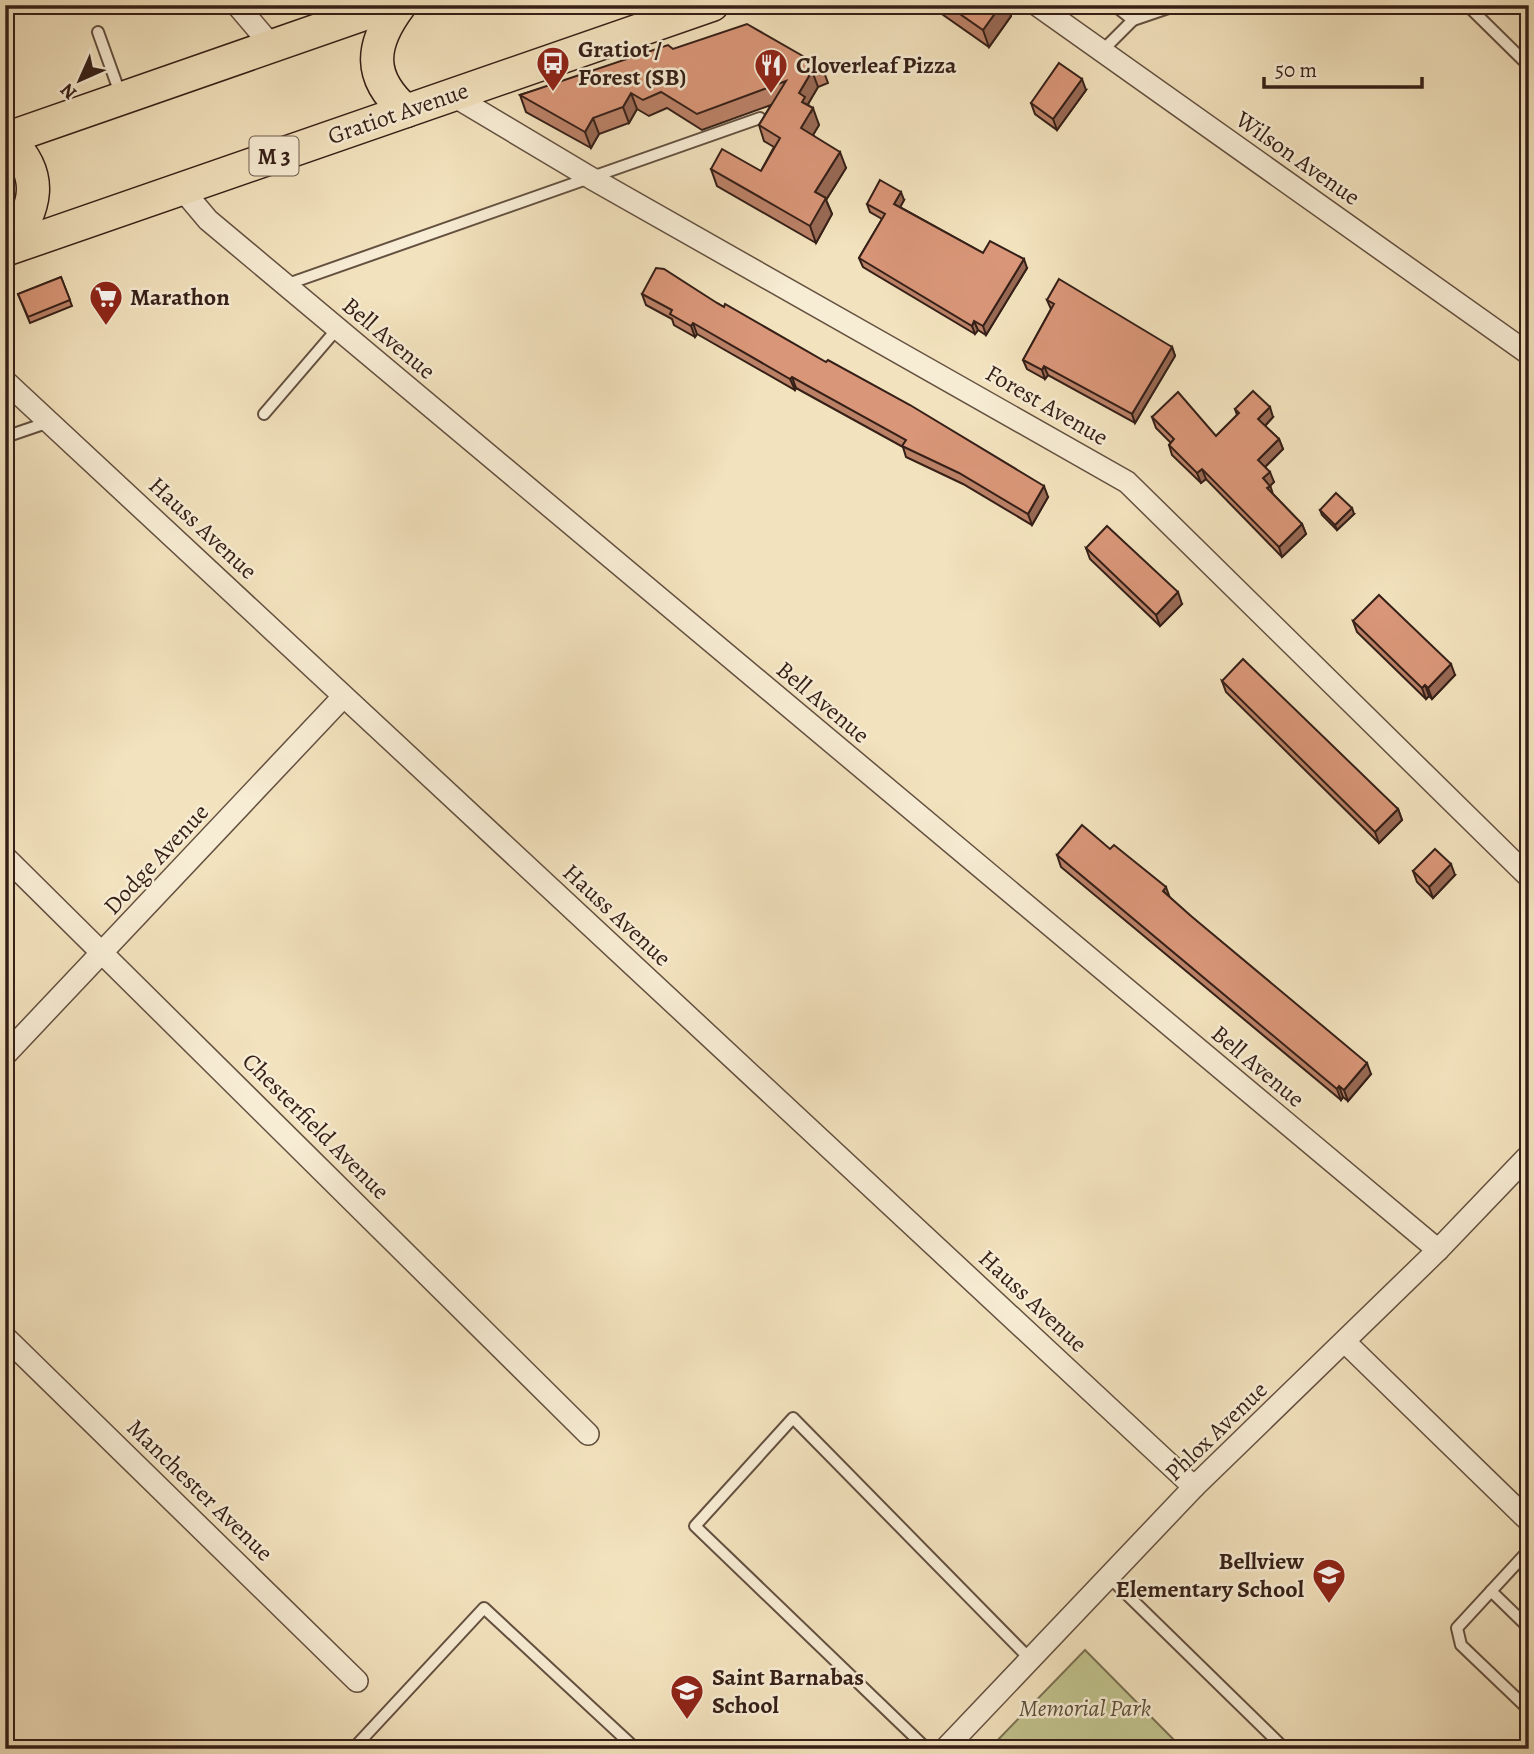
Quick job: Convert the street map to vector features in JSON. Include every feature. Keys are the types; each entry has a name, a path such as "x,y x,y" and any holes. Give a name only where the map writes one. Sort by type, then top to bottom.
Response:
{"main road":[{"path":"7,249 28,215 33,187 28,162 7,139 390,5"},
{"path":"400,5 380,38 377,64 385,89 406,111"},
{"name":"Gratiot Avenue","path":"7,249 712,5"}],"street":[{"path":"237,5 272,46"},
{"name":"Wilson Avenue","path":"1037,5 1529,354"},
{"name":"Forest Avenue","path":"452,95 591,178 1127,482 1529,877"},
{"name":"Bell Avenue","path":"181,188 208,220 337,329 1438,1250"},
{"name":"Hauss Avenue","path":"5,381 1194,1487"},
{"name":"Dodge Avenue","path":"5,1055 344,697"},
{"name":"Chesterfield Avenue","path":"5,857 588,1434"},
{"name":"Phlox Avenue","path":"945,1749 1194,1487 1438,1250 1529,1155"},
{"name":"Manchester Avenue","path":"5,1337 357,1681"},
{"path":"1345,1342 1529,1521"}],"lane":[{"path":"1114,5 1133,20"},
{"path":"1102,51 1133,20 1177,5"},
{"path":"1467,5 1529,66"},
{"path":"98,32 122,98"},
{"path":"285,285 760,118"},
{"path":"264,414 337,329"},
{"path":"5,438 51,422"},
{"path":"927,1749 695,1526 793,1418 1030,1659"},
{"path":"1529,1550 1457,1628 1461,1645 1529,1710"},
{"path":"1109,1577 1284,1749"},
{"path":"1491,1591 1529,1628"},
{"path":"353,1749 484,1608 636,1749"}],"green space":[{"name":"Memorial Park","path":"1085,1650 1183,1749 989,1749"}],"building":[{"path":"947,5 1001,5 983,30"},
{"path":"747,24 822,67 812,71 799,93 805,97 802,102 813,108 801,128 840,152 815,192 826,198 810,226 711,169 722,149 761,171 780,138 759,125 786,81 697,114 661,92 643,100 631,93 623,107 593,118 585,132 520,95 668,45 673,49"},
{"path":"1059,63 1082,79 1053,119 1031,103"},
{"path":"880,180 901,192 894,204 983,253 990,241 1024,259 983,326 974,321 972,326 859,258 885,214 867,204"},
{"path":"656,268 664,269 724,307 725,304 826,362 828,360 910,405 1044,486 1028,514 959,473 902,446 906,440 792,377 790,379 693,323 691,326 670,314 672,310 642,294"},
{"path":"61,277 70,300 28,317 18,294"},
{"path":"1059,279 1172,347 1132,414 1044,366 1042,370 1023,360 1054,304 1047,300"},
{"path":"1253,391 1270,407 1258,419 1279,439 1258,460 1270,472 1263,478 1270,486 1267,488 1302,524 1279,547 1202,469 1197,473 1169,445 1174,439 1152,417 1178,392 1216,436 1239,413 1235,409"},
{"path":"1336,493 1352,508 1335,525 1320,510"},
{"path":"1107,526 1178,592 1156,615 1086,548"},
{"path":"1379,595 1451,664 1428,688 1425,685 1422,688 1353,621"},
{"path":"1243,659 1398,809 1375,832 1222,681"},
{"path":"1082,825 1110,849 1114,845 1166,887 1163,891 1191,916 1367,1063 1344,1090 1339,1086 1337,1089 1057,855"},
{"path":"1435,849 1451,864 1429,887 1413,871"}],"place":[{"name":"Gratiot / Forest (SB)","path":"553,93"},
{"name":"Cloverleaf Pizza","path":"771,95"},
{"name":"Marathon","path":"106,327"},
{"name":"Bellview Elementary School","path":"1329,1605"},
{"name":"Saint Barnabas School","path":"687,1721"}]}
